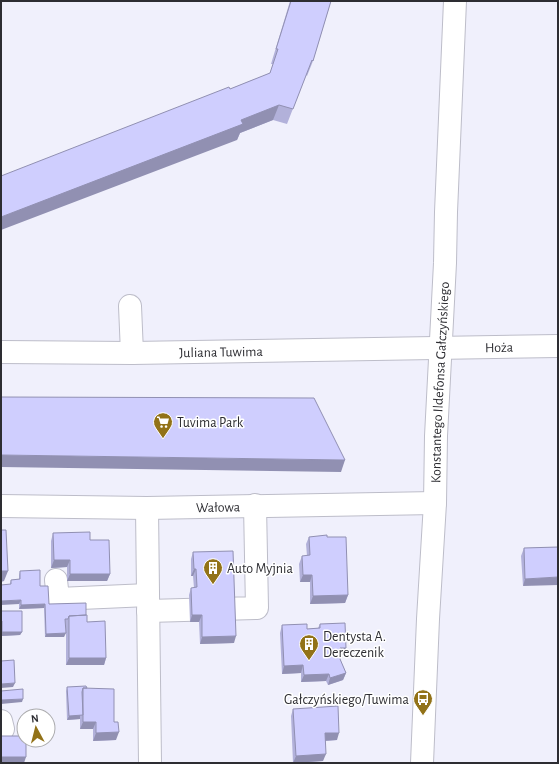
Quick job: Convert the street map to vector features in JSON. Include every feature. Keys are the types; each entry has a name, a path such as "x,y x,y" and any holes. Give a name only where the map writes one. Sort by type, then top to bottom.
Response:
{"street":[{"name":"Konstantego Ildefonsa Gałczyńskiego","path":"422,763 435,503 436,436 445,263 455,1"},
{"path":"130,306 132,353"},
{"name":"Hoża","path":"440,348 558,346"},
{"name":"Juliana Tuwima","path":"1,352 132,353 440,348"},
{"name":"Wałowa","path":"1,506 147,508 435,503"},
{"path":"56,580 58,599 257,608 255,505"},
{"path":"147,508 150,763"}],"building":[{"path":"291,1 331,1 313,61 312,60 293,109 279,105 241,120 243,124 1,217 1,176 229,87 230,89 270,73"},
{"name":"Tuvima Park","path":"1,397 314,398 345,460 1,455"},
{"path":"1,530 6,530 8,571 1,571"},
{"path":"90,532 90,540 109,540 110,574 70,574 70,560 54,560 53,533"},
{"path":"327,535 327,537 346,537 348,595 313,596 312,575 303,575 302,556 310,555 309,537"},
{"path":"558,547 558,577 525,579 524,548"},
{"path":"233,551 236,636 202,637 202,615 192,615 191,588 197,587 193,552"},
{"path":"40,570 40,586 48,586 49,604 86,603 86,615 69,616 68,619 65,619 66,633 46,634 45,604 21,605 21,600 1,601 1,585 11,584 11,580 20,579 20,571"},
{"path":"1,611 22,611 22,632 2,632"},
{"path":"87,615 87,622 105,621 106,658 69,658 69,616"},
{"name":"Dentysta A. Dereczenik","path":"345,623 346,648 340,648 340,659 346,673 330,678 329,674 304,675 303,665 284,666 282,625 307,624 307,629 320,628 320,624"},
{"path":"14,660 15,683 1,684 1,661"},
{"path":"86,686 87,688 83,688 82,692 83,715 69,716 67,687"},
{"path":"83,688 114,689 114,722 118,722 119,732 96,733 96,722 83,722"},
{"path":"23,689 23,699 1,700 1,691"},
{"path":"338,706 339,733 325,733 326,754 296,756 293,709"},
{"path":"1,736 16,736 16,748 26,748 26,757 1,757"}],"place":[{"name":"Tuvima Park","path":"163,439"},
{"name":"Auto Myjnia","path":"213,585"},
{"name":"Dentysta A. Dereczenik","path":"309,661"},
{"name":"Gałczyńskiego/Tuwima","path":"423,716"}]}
